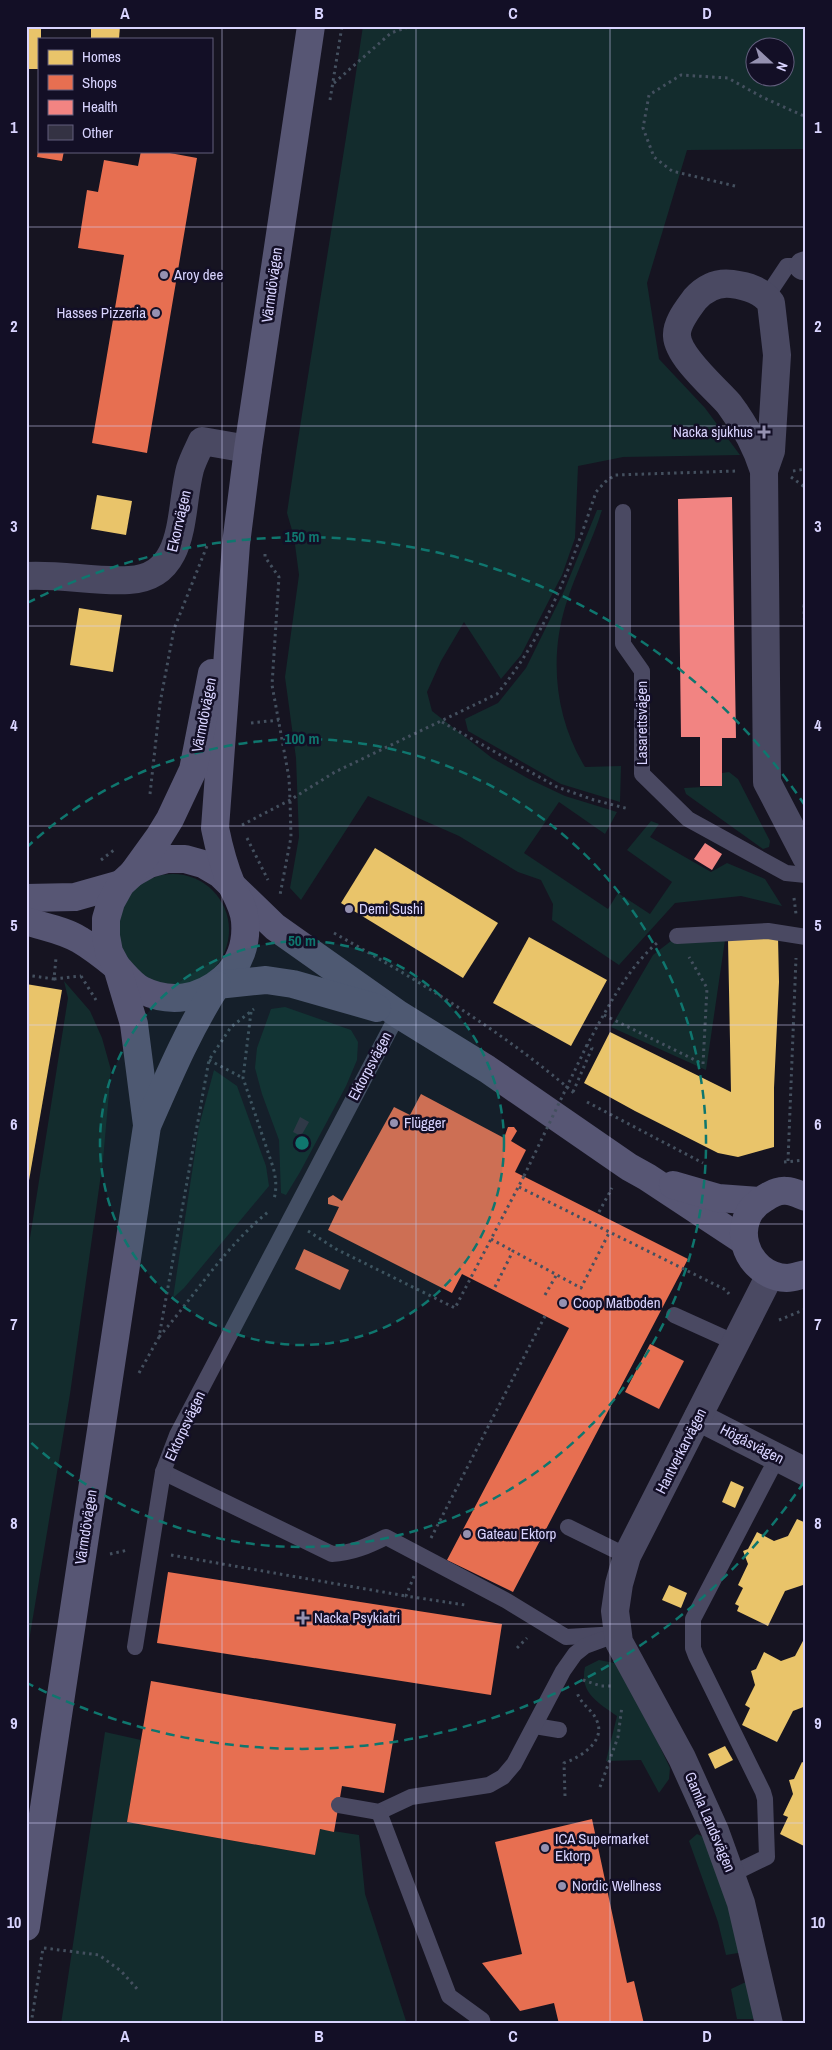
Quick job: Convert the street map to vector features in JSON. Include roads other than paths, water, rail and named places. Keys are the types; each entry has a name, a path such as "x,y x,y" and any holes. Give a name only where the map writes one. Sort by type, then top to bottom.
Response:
{"main road":[{"name":"Värmdövägen","path":"116,967 128,980 142,990 166,998 186,998 202,994 217,985 231,973 241,954 246,937 245,919 241,902 221,856 215,828 236,544 248,448 311,26"},
{"name":"Värmdövägen","path":"147,1126 134,1024 116,967 109,952 106,936 106,919 111,902 170,819 193,770 236,544"},
{"name":"Värmdövägen","path":"127,878 149,864 167,859 185,859 203,864 220,874 233,887"},
{"path":"26,898 75,897 127,878"},
{"name":"Ektorpsvägen","path":"233,887 275,927 398,1014 487,1069 629,1167 648,1177 744,1241"},
{"path":"26,922 80,940 116,967"},
{"name":"Ektorpsvägen","path":"217,985 266,980 293,984 398,1014"},
{"name":"Värmdövägen","path":"35,1932 147,1126 177,1055 202,1007 217,985"},
{"name":"Ektorpsvägen","path":"648,1177 718,1198 759,1201"},
{"path":"806,1196 787,1191 772,1194 759,1201 750,1212 744,1226 744,1241 749,1255 758,1267 770,1275 788,1278 806,1274"}],"street":[{"path":"764,472 752,441 730,406 684,356 677,336 680,322 686,310 698,295 710,287 723,283 753,288 767,296 771,303 777,355 771,451 764,472 767,782 804,847"},
{"name":"Ekorrvägen","path":"26,576 44,575 130,580 156,574 170,560 179,535 190,468 202,441 248,448"},
{"name":"Hantverkarvägen","path":"618,1634 616,1611 619,1584 627,1556 770,1275"},
{"name":"Högåsvägen","path":"698,1417 806,1472"},
{"name":"Gamla Landsvägen","path":"618,1634 632,1679 682,1758 732,1874 753,1950 769,2024"}],"lane":[{"path":"767,296 787,266 804,266"},
{"name":"Lasarettsvägen","path":"622,512 623,644 642,670 642,774 688,819 786,873 806,875"},
{"path":"677,936 736,931 768,931 801,937"},
{"name":"Ektorpsvägen","path":"398,1014 186,1418 163,1472 332,1554 347,1553 366,1547 386,1537 507,1601 566,1637 618,1634"},
{"path":"674,1315 736,1343"},
{"path":"732,1874 767,1857 765,1799 696,1656 693,1648 693,1618 777,1458"},
{"path":"134,1646 163,1472"},
{"path":"568,1527 627,1556"},
{"path":"339,1806 379,1812 411,1797 489,1784 503,1777 514,1764 575,1654 585,1646 618,1634"},
{"path":"535,1726 560,1730"},
{"path":"379,1812 449,1996 482,2020 483,2024"}],"place":[{"name":"Aroy dee","path":"164,275"},
{"name":"Hasses Pizzeria","path":"156,313"},
{"name":"Nacka sjukhus","path":"764,432"},
{"name":"Demi Sushi","path":"349,909"},
{"name":"Flügger","path":"394,1123"},
{"name":"Coop Matboden","path":"563,1303"},
{"name":"Gateau Ektorp","path":"467,1534"},
{"name":"Nacka Psykiatri","path":"303,1618"},
{"name":"ICA Supermarket Ektorp","path":"545,1848"},
{"name":"Nordic Wellness","path":"562,1886"}]}
